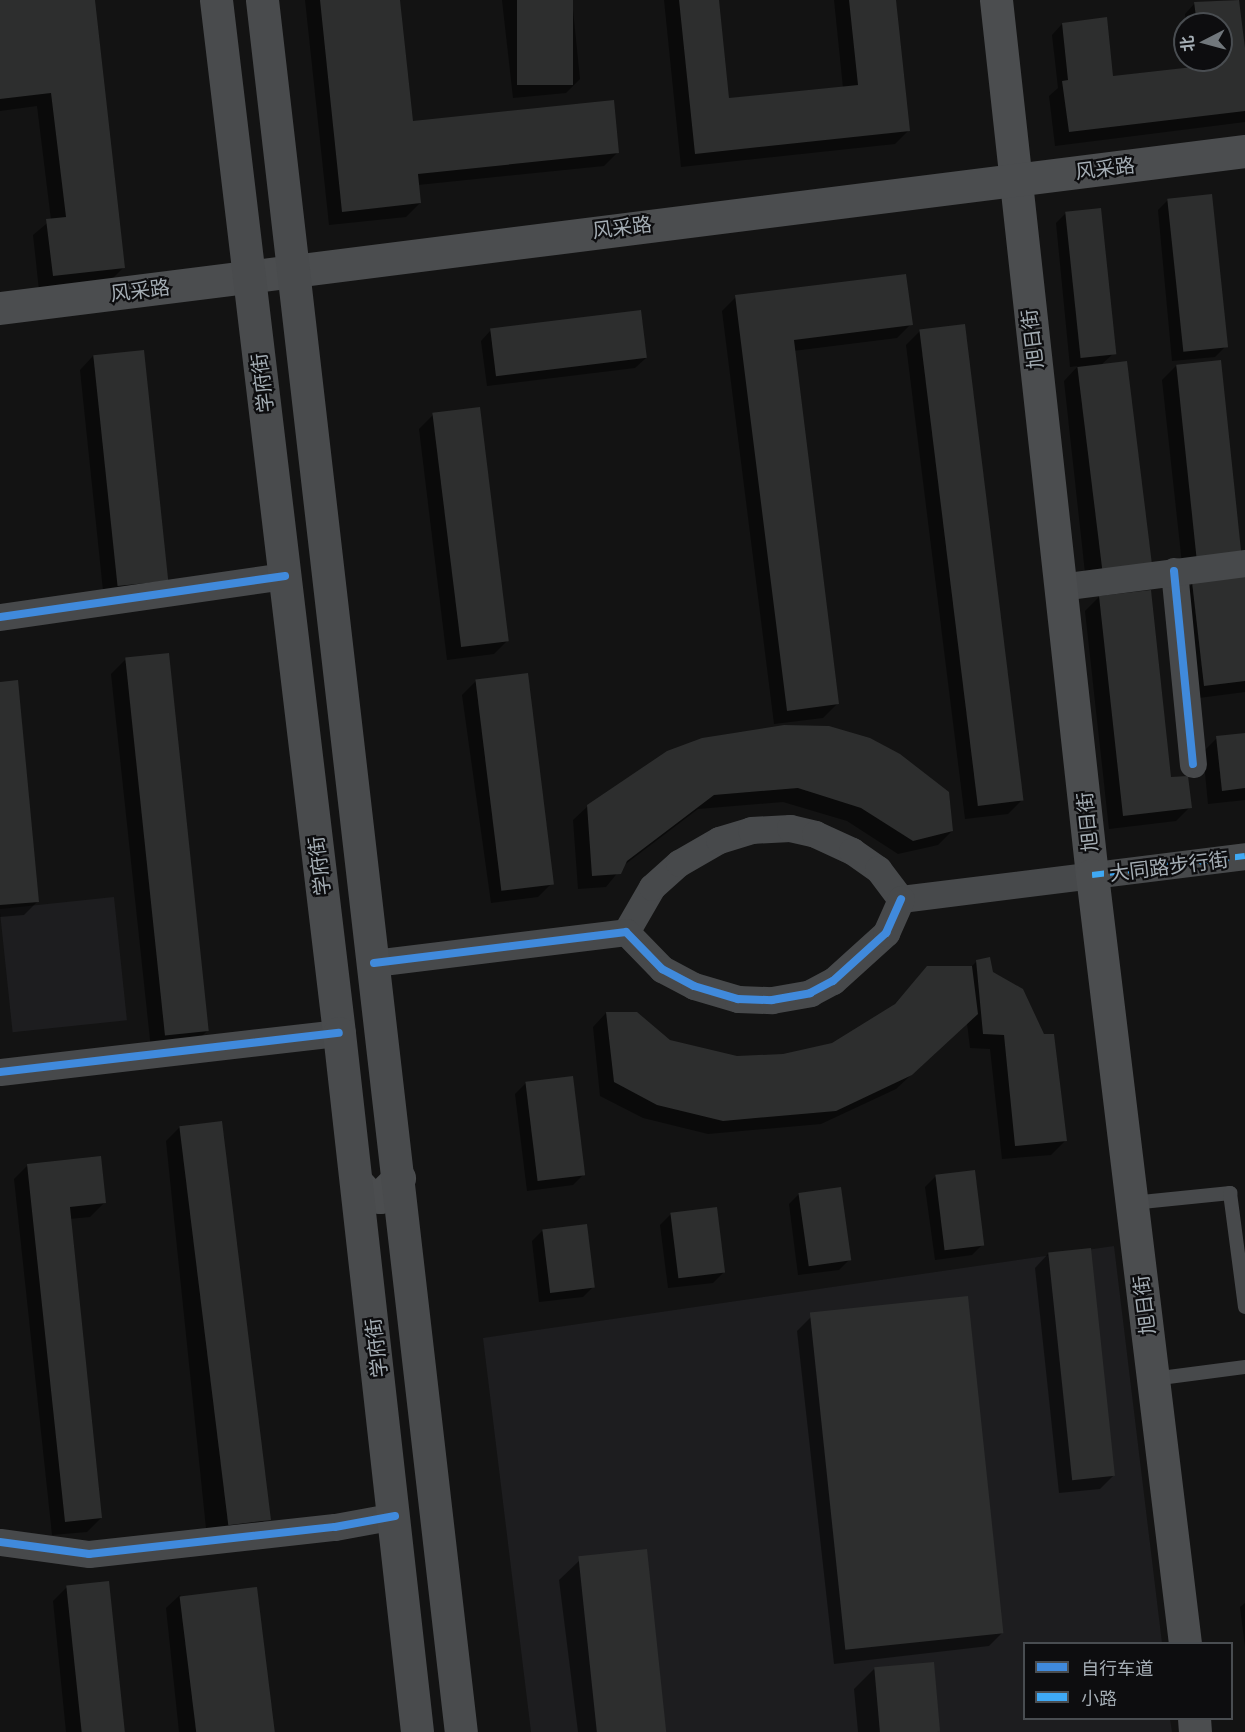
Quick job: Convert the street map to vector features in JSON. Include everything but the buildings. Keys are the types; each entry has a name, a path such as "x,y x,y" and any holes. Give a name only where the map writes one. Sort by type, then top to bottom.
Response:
{"main road":[{"name":"学府街","path":"216,0 357,1183 417,1732"},
{"path":"262,0 462,1732"},
{"name":"旭日街","path":"996,0 1092,875 1185,1642"},
{"name":"风采路","path":"0,308 249,276 294,268 1245,151"},
{"path":"357,1183 368,1195 380,1197 399,1178"}],"street":[{"path":"1060,587 1245,563"},
{"path":"1174,571 1194,764"},
{"path":"0,616 285,576"},
{"path":"790,828 824,838 878,869 901,898 886,933 841,975 810,993 772,1000 738,999 694,986 662,969 626,932 652,887 679,863 719,840 751,830 790,828"},
{"name":"大同路步行街","path":"901,898 1245,856"},
{"path":"374,963 626,932"},
{"path":"0,1072 339,1033"},
{"path":"0,1542 89,1554 335,1527 395,1516"}],"lane":[{"path":"1132,1203 1230,1193 1245,1307"},
{"path":"1153,1378 1245,1367"}],"shaded area":[{"path":"114,897 127,1020 13,1032 0,909"},
{"path":"1114,1246 1162,1642 1023,1642 1023,1720 1170,1720 1172,1732 531,1732 483,1338"}],"marked path":[{"path":"1092,875 1245,856"}],"cycle path":[{"path":"1174,571 1193,764"},
{"path":"0,617 285,576"},
{"path":"374,963 626,932 662,969 694,986 738,999 772,1000 810,993 833,981 886,933 901,899"},
{"path":"0,1072 339,1033"},
{"path":"0,1542 89,1554 335,1527 395,1516"}]}
